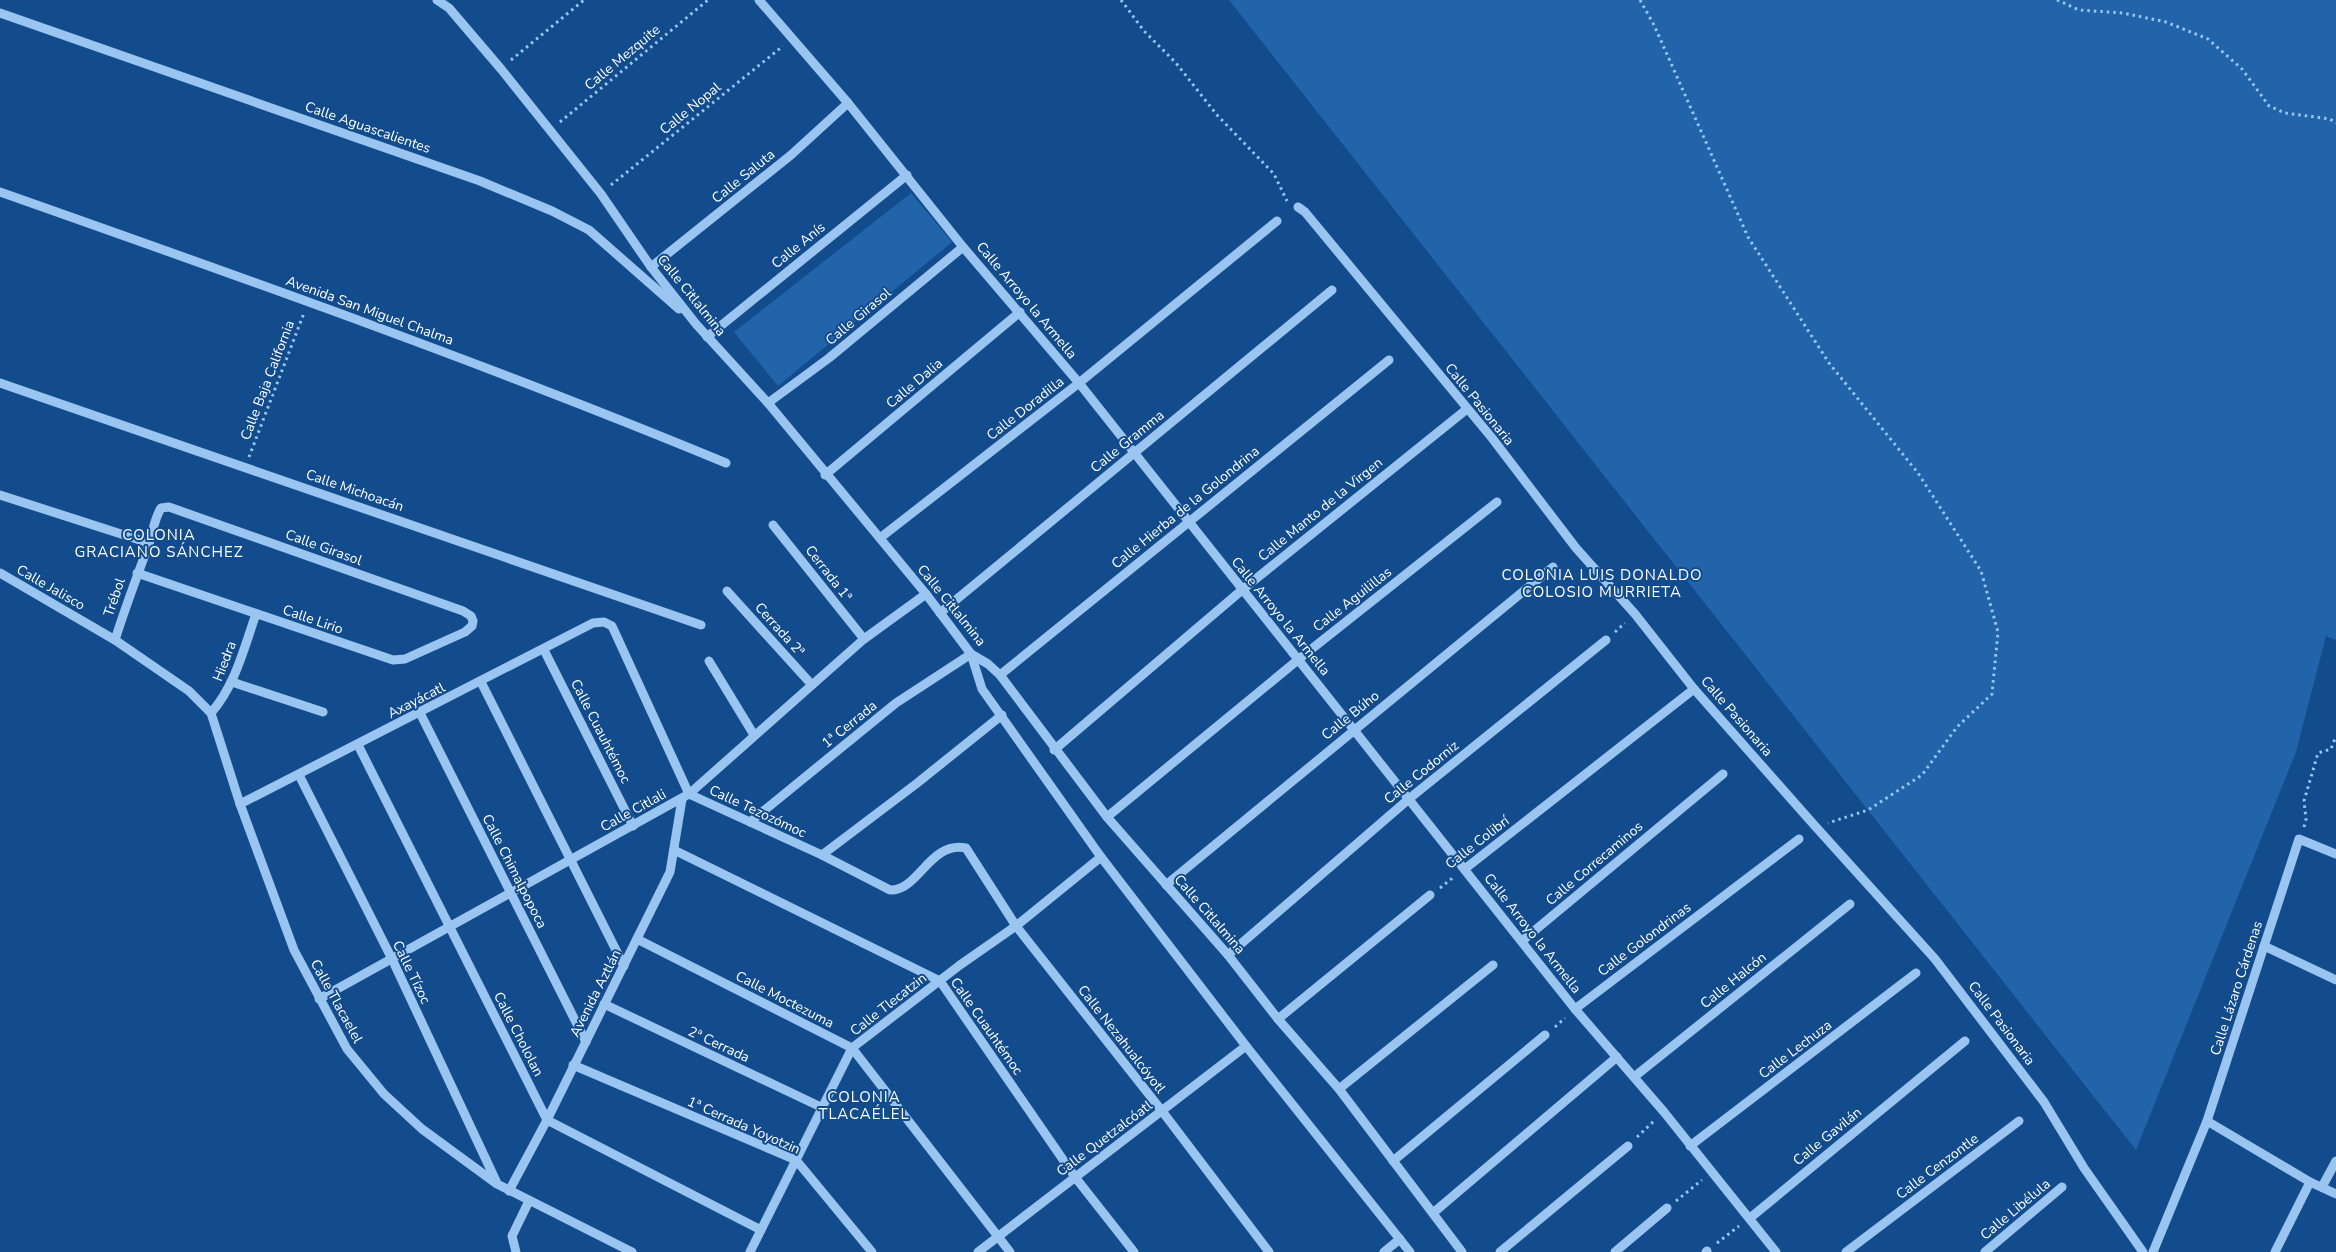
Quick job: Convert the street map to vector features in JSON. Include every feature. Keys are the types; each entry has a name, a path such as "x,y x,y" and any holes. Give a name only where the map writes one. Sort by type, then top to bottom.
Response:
{"street":[{"name":"Calle Citlalmina","path":"437,0 449,8 550,130 600,194 651,267 696,324 768,404 825,475 880,538 926,594 971,654 988,664 1000,675 1054,750 1107,817 1228,955 1278,1019 1339,1089 1462,1252"},
{"name":"Calle Arroyo la Armella","path":"759,0 848,104 963,246 1079,383 1242,590 1299,659 1352,730 1466,868 1575,1009 1664,1112 1776,1252"},
{"name":"Calle Aguascalientes","path":"0,13 471,178 552,211 588,230 696,324"},
{"name":"Calle Saluta","path":"651,267 791,155 848,104"},
{"name":"Calle Anís","path":"707,337 906,175"},
{"name":"Avenida San Miguel Chalma","path":"0,192 309,301 595,408 726,463"},
{"name":"Calle Pasionaria","path":"1295,208 1305,212 1467,409 1576,548 1635,614 1694,688 1935,959 2044,1102 2084,1168 2143,1252"},
{"name":"Calle Doradilla","path":"880,538 1079,383 1277,221"},
{"name":"Calle Girasol","path":"768,404 829,358 963,246"},
{"name":"Calle Gramma","path":"940,613 1332,290"},
{"name":"Calle Dalia","path":"825,475 1020,312"},
{"name":"Calle Hierba de la Golondrina","path":"1000,675 1389,360"},
{"name":"Calle Michoacán","path":"0,383 701,625"},
{"name":"Calle Manto de la Virgen","path":"1054,750 1242,590 1467,409"},
{"path":"0,495 149,543"},
{"name":"Calle Aguilillas","path":"1107,817 1299,659 1497,502"},
{"name":"Calle Girasol","path":"162,508 169,507 463,611 471,616 474,621"},
{"name":"Trébol","path":"115,640 158,514 162,508"},
{"name":"Cerrada 1ª","path":"773,525 864,639"},
{"name":"Calle Búho","path":"1166,885 1352,730 1553,567"},
{"name":"Calle Jalisco","path":"0,573 115,640 189,691 211,713"},
{"name":"Calle Lirio","path":"137,573 393,660 405,659 465,632 472,626 474,621"},
{"name":"Cerrada 2ª","path":"727,591 812,685"},
{"name":"Calle Citlali","path":"319,999 686,796 864,639 926,594"},
{"name":"Hiedra","path":"211,713 221,702 232,682 256,614"},
{"name":"Axayácatl","path":"240,804 594,623 604,622"},
{"name":"Calle Tezozómoc","path":"604,622 612,626 686,796 750,822 822,855 890,890 898,890 946,849 955,846"},
{"name":"Calle Codorniz","path":"1228,955 1410,798 1606,640"},
{"name":"Calle Cuauhtémoc","path":"544,650 633,826"},
{"path":"971,654 982,689 1101,857 1246,1046 1410,1252"},
{"name":"1ª Cerrada","path":"750,822 896,703 971,654"},
{"path":"709,661 754,735"},
{"path":"232,682 323,712"},
{"path":"481,682 624,966"},
{"name":"Calle Colibrí","path":"1466,868 1694,688"},
{"name":"Calle Tlacaelel","path":"211,713 240,804 294,950 347,1049 384,1094 422,1130 497,1184 632,1252"},
{"name":"Calle Chimalpopoca","path":"420,713 586,1042"},
{"path":"822,855 916,784 1002,715"},
{"name":"Calle Chololan","path":"358,744 548,1120"},
{"name":"Calle Correcaminos","path":"1522,941 1723,774"},
{"name":"Calle Tízoc","path":"298,775 392,959 497,1184"},
{"name":"Avenida Aztlán","path":"509,1191 548,1120 670,872 686,796"},
{"name":"Calle Golondrinas","path":"1575,1009 1800,839"},
{"path":"2299,839 2336,854"},
{"name":"Calle Lázaro Cárdenas","path":"2153,1252 2207,1121 2299,839"},
{"name":"Calle Nezahualcóyotl","path":"955,846 966,848 1016,926 1162,1111 1269,1252"},
{"name":"Calle Cuauhtémoc","path":"674,850 940,981 1076,1177 1134,1252"},
{"name":"Calle Tlecatzin","path":"750,1252 852,1048 1016,926 1101,857"},
{"path":"1278,1019 1430,895"},
{"name":"Calle Halcón","path":"1634,1077 1850,904"},
{"name":"Calle Moctezuma","path":"637,939 852,1048 1010,1252"},
{"path":"2264,946 2336,980"},
{"path":"1339,1089 1493,965"},
{"name":"Calle Lechuza","path":"1690,1146 1916,973"},
{"name":"2ª Cerrada","path":"604,1004 822,1108"},
{"path":"1393,1161 1546,1035"},
{"name":"Calle Gavilán","path":"1750,1218 1966,1041"},
{"name":"Calle Quetzalcóatl","path":"978,1252 1246,1046"},
{"path":"1433,1213 1616,1057"},
{"name":"1ª Cerrada Yoyotzin","path":"574,1065 796,1160 872,1252"},
{"path":"548,1120 761,1230"},
{"name":"Calle Cenzontle","path":"1846,1252 2019,1121"},
{"path":"2207,1121 2310,1182 2336,1194"},
{"path":"1500,1252 1628,1146"},
{"path":"2322,1187 2336,1161"},
{"path":"2275,1252 2310,1182"},
{"name":"Calle Libélula","path":"1985,1252 2062,1187"},
{"path":"516,1252 512,1236 529,1201"},
{"path":"1615,1252 1667,1208"},
{"path":"1384,1252 1400,1239"}],"path":[{"path":"501,69 584,0"},
{"name":"Calle Mezquite","path":"550,130 708,0"},
{"path":"1121,0 1144,31 1176,63 1217,115 1274,174 1295,208"},
{"path":"1640,0 1658,34 1748,237 1829,363 1918,473 1981,571 1998,632 1992,694 1957,726 1922,775 1868,810 1815,826"},
{"path":"2057,0 2079,10 2123,13 2166,22 2208,38 2242,69 2269,106 2285,113 2330,119 2336,123"},
{"name":"Calle Nopal","path":"600,194 770,58 792,37"},
{"name":"Calle Baja California","path":"245,466 309,301"},
{"path":"1606,640 1635,614"},
{"path":"2299,839 2306,819 2304,800 2318,753 2331,749 2336,736"},
{"name":"Calle Colibrí","path":"1430,895 1466,868"},
{"path":"1546,1035 1575,1009"},
{"path":"1628,1146 1664,1112"},
{"path":"1667,1208 1712,1172"},
{"path":"1706,1251 1750,1218"}],"shaded area":[{"path":"1229,0 2336,0 2336,640 2326,636 2296,752 2136,1150"},
{"path":"911,193 952,242 778,386 734,332"}],"district":[{"name":"COLONIA GRACIANO SÁNCHEZ","path":"159,544"},
{"name":"COLONIA LUIS DONALDO COLOSIO MURRIETA","path":"1602,584"},
{"name":"COLONIA TLACAÉLEL","path":"864,1106"}]}
